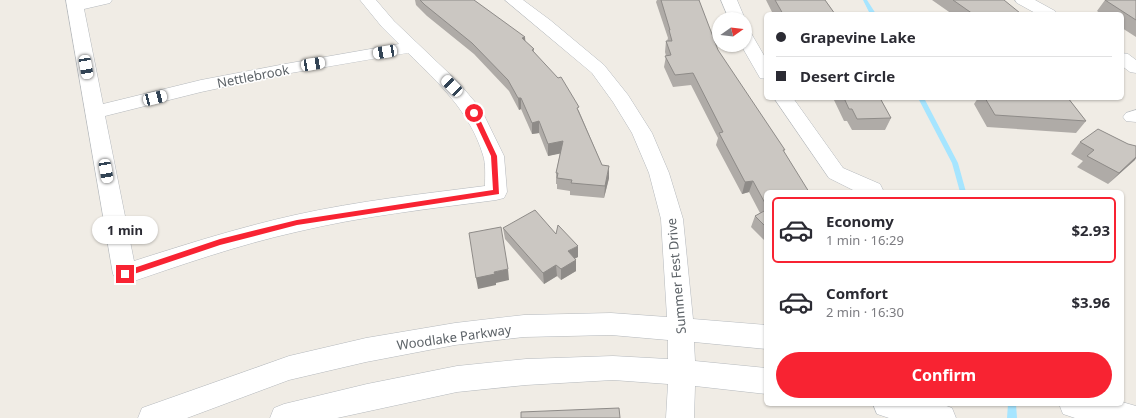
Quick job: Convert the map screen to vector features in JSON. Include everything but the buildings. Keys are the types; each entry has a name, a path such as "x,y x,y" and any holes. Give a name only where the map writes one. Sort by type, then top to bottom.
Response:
{"street":[{"path":"104,0 75,3 125,274 220,242 297,223 496,192 494,156 474,113 452,86 388,24 372,1"},
{"name":"Summer Fest Drive","path":"513,0 598,69 621,99 642,133 659,173 672,219 681,329 682,372 680,418"},
{"path":"729,0 734,12"},
{"path":"1027,0 1046,12"},
{"name":"Nettlebrook","path":"95,112 201,86 277,71 413,48"},
{"path":"752,49 764,70"},
{"path":"1124,59 1136,68"},
{"path":"784,100 836,173 872,190"},
{"name":"Woodlake Parkway","path":"152,418 196,409 289,368 366,350 455,334 524,326 611,324 764,337"},
{"path":"284,418 367,397 457,379 526,372 612,368 682,372 764,381"},
{"path":"895,406 942,418"},
{"path":"1080,406 1132,418"}],"waterway":[{"path":"865,0 872,12"},
{"path":"922,100 955,163 962,190"},
{"path":"1012,406 1012,418"}],"route":[{"path":"125,274 220,242 297,223 408,204 496,192 494,156 474,113"}]}
